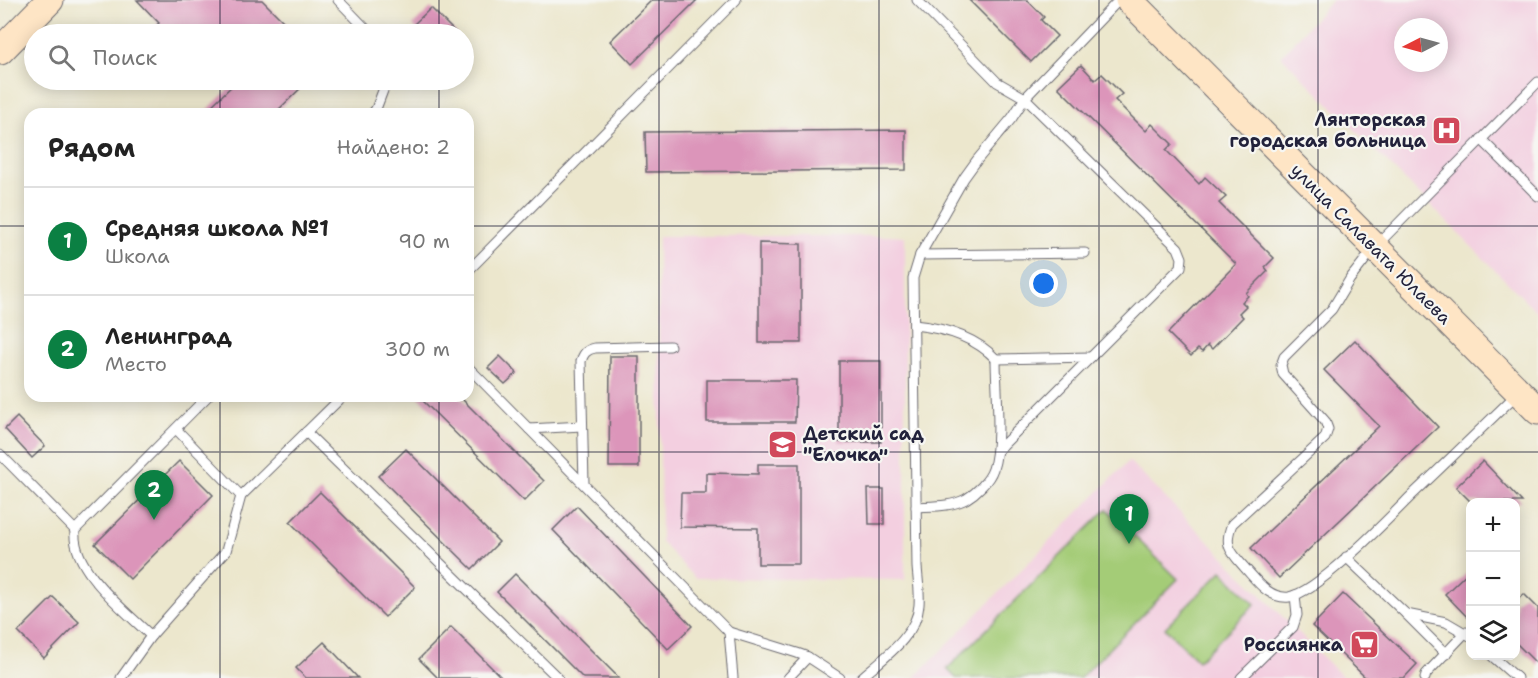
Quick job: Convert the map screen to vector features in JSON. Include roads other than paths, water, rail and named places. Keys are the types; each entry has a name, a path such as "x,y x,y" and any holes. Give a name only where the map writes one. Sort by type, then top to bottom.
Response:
{"street":[{"path":"26,24 50,0"},
{"name":"улица Салавата Юлаева","path":"1131,2 1529,401"},
{"path":"0,51 24,27"}],"lane":[{"path":"338,0 361,24"},
{"path":"474,261 736,0"},
{"path":"917,0 997,82 1024,98 1178,248 1182,258 1181,267 997,451"},
{"path":"861,678 897,644 914,623 919,607 913,278 920,255 964,178 1012,118 1024,98 1131,2"},
{"path":"1529,401 1312,586 1295,595 1288,597 1275,595 1264,588 1231,552 1227,544 1232,524 1325,438 1328,429 1325,421 1283,375 1281,366 1284,357 1332,309 1350,279 1375,247 1538,82"},
{"path":"376,108 383,90"},
{"path":"1481,139 1538,196"},
{"path":"920,255 1085,253"},
{"path":"915,325 951,332 986,349 996,359 997,451 993,471 978,490 965,500 951,504 916,507"},
{"path":"584,484 581,362 587,349 670,346"},
{"path":"996,359 1091,357"},
{"path":"474,373 729,632 808,657 840,678"},
{"path":"151,636 87,573 74,542 75,530 202,402"},
{"path":"121,678 151,636 226,551 242,496 337,402"},
{"path":"529,429 582,426"},
{"path":"176,429 242,496"},
{"path":"306,432 558,678"},
{"path":"0,454 75,530"},
{"path":"1346,557 1446,654"},
{"path":"1241,678 1293,627 1297,615 1295,595"},
{"path":"1406,614 1446,622 1466,633"},
{"path":"729,632 733,678"},
{"path":"1425,678 1466,636"},
{"path":"788,678 808,657"},
{"path":"1497,660 1517,678"}],"place":[{"name":"Лянторская городская больница","path":"1447,130"},
{"name":"Детский сад \"Елочка\"","path":"782,444"},
{"name":"Ленинград","path":"154,520"},
{"name":"Средняя школа №1","path":"1129,544"},
{"name":"Россиянка","path":"1364,645"}]}
